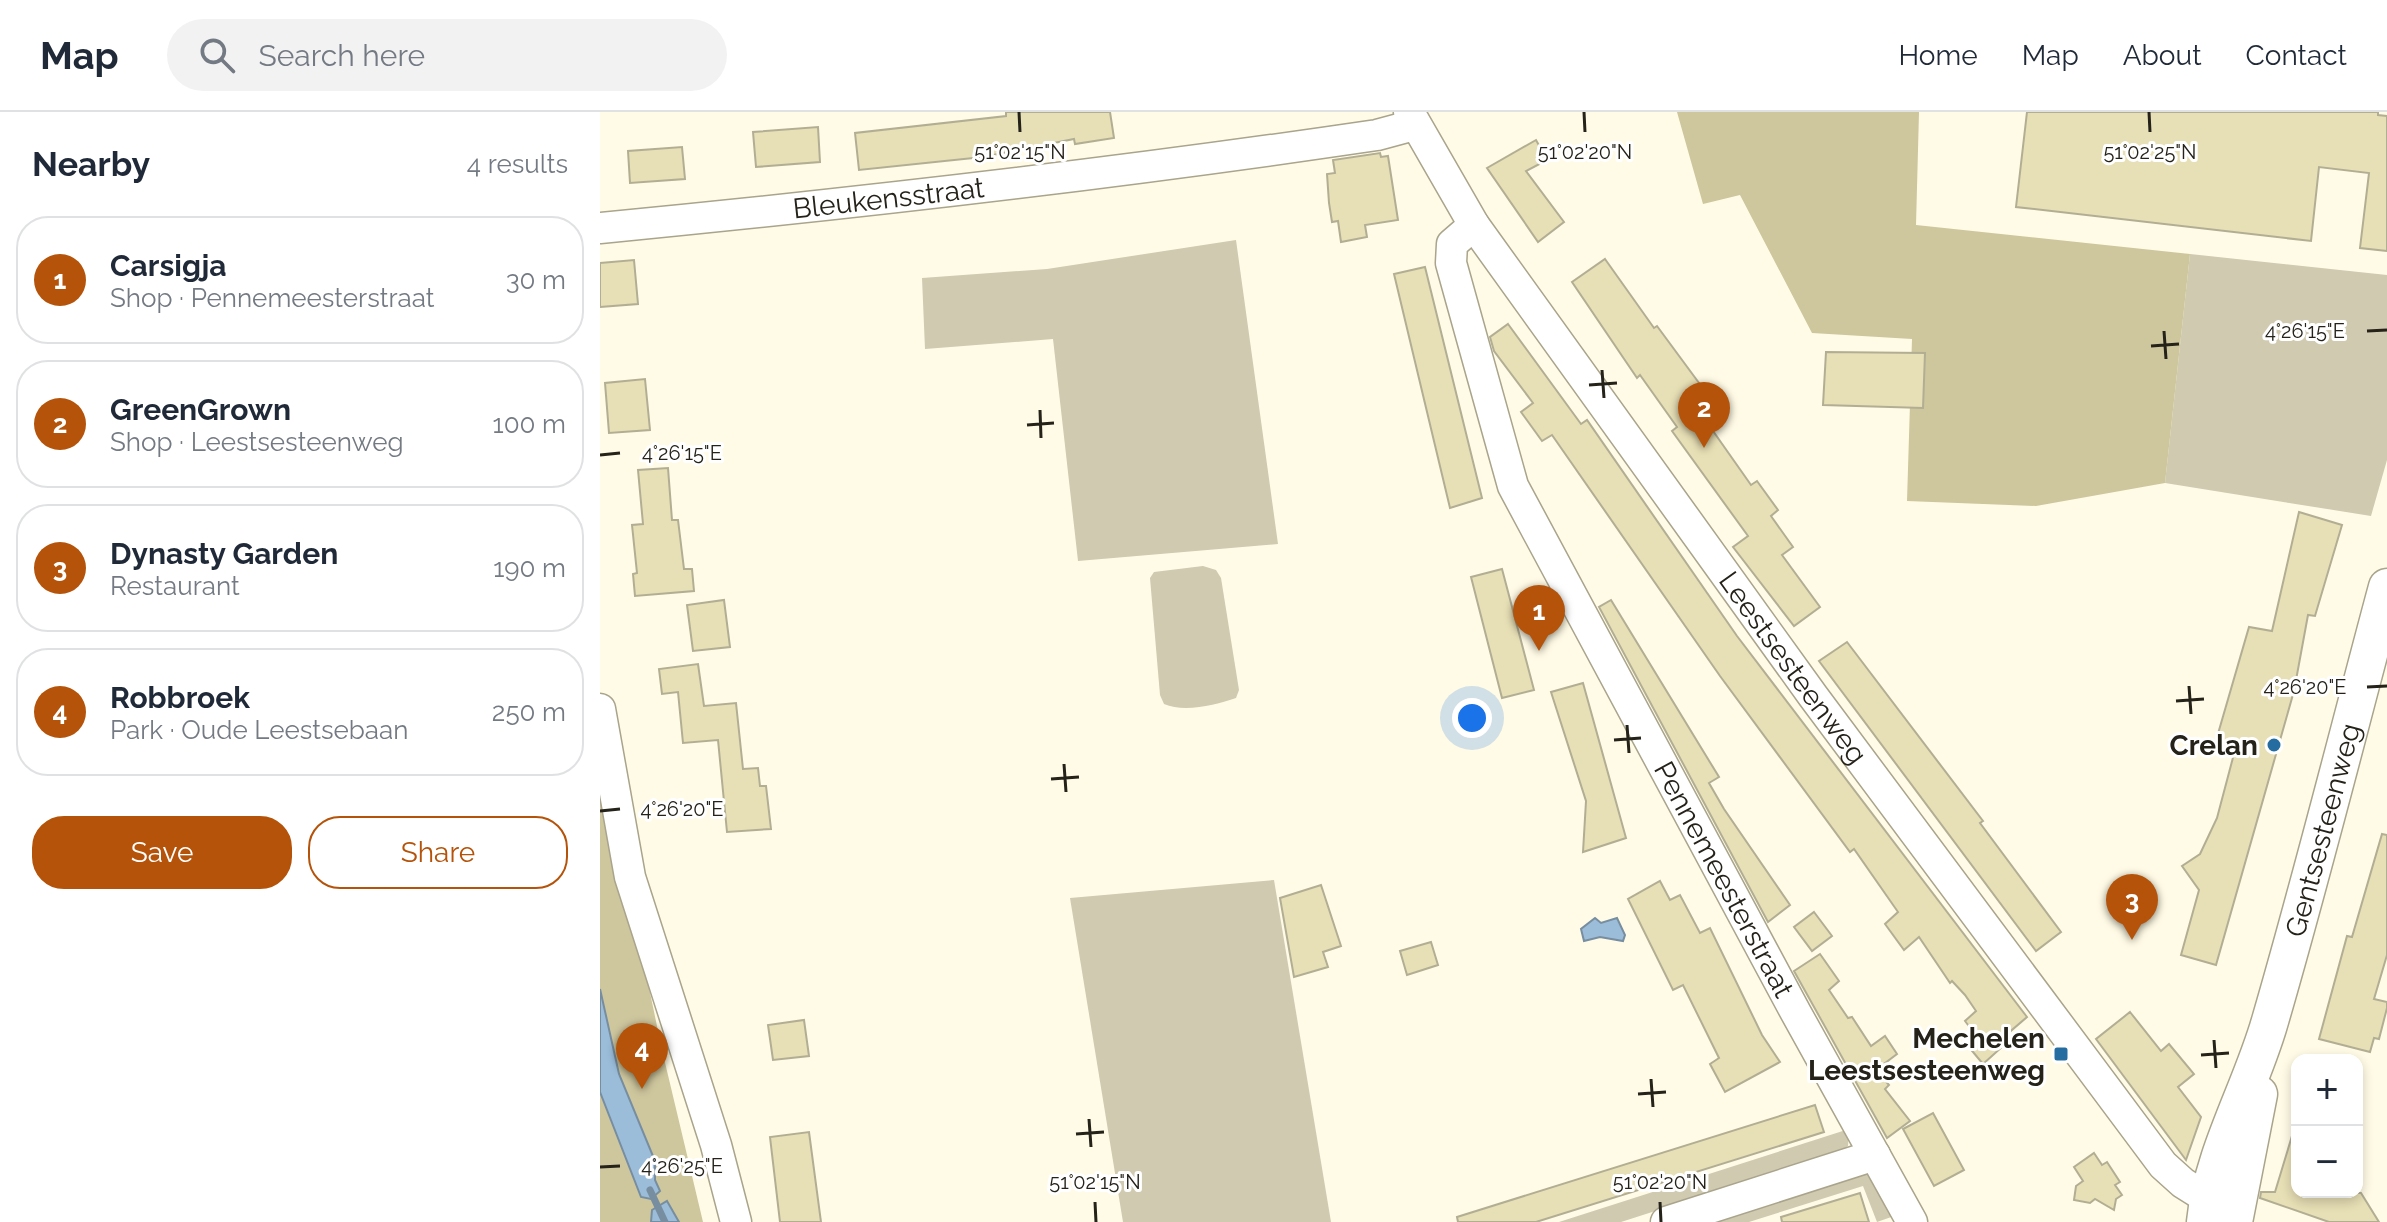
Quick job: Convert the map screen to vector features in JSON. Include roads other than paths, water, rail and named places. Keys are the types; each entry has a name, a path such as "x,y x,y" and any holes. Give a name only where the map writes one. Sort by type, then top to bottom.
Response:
{"main road":[{"name":"Gentsesteenweg","path":"2221,1215 2252,1142 2269,1024 2387,587"}],"street":[{"name":"Leestsesteenweg","path":"1411,118 1474,225 1823,709 2163,1165 2221,1215"},
{"name":"Bleukensstraat","path":"600,228 859,203 1090,175 1377,135 1411,118"},
{"name":"Pennemeesterstraat","path":"1474,225 1452,244 1451,263 1513,486 1912,1222"},
{"path":"600,709 630,877 716,1145 736,1222"},
{"path":"1666,1222 1875,1155"}],"water":[{"path":"1595,918 1601,923 1617,918 1625,935 1623,941 1600,937 1584,941 1581,929"},
{"path":"600,989 619,1074 655,1161 655,1180 660,1191 651,1199 641,1197 600,1092"},
{"path":"667,1201 679,1222 651,1222 652,1210"}],"waterway":[{"path":"650,1190 665,1222"}],"place":[{"name":"GreenGrown","path":"1704,448"},
{"name":"Carsigja","path":"1539,651"},
{"name":"Crelan","path":"2274,745"},
{"name":"Dynasty Garden","path":"2132,940"},
{"name":"Mechelen Leestsesteenweg","path":"2061,1054"},
{"name":"Robbroek","path":"642,1089"}]}
